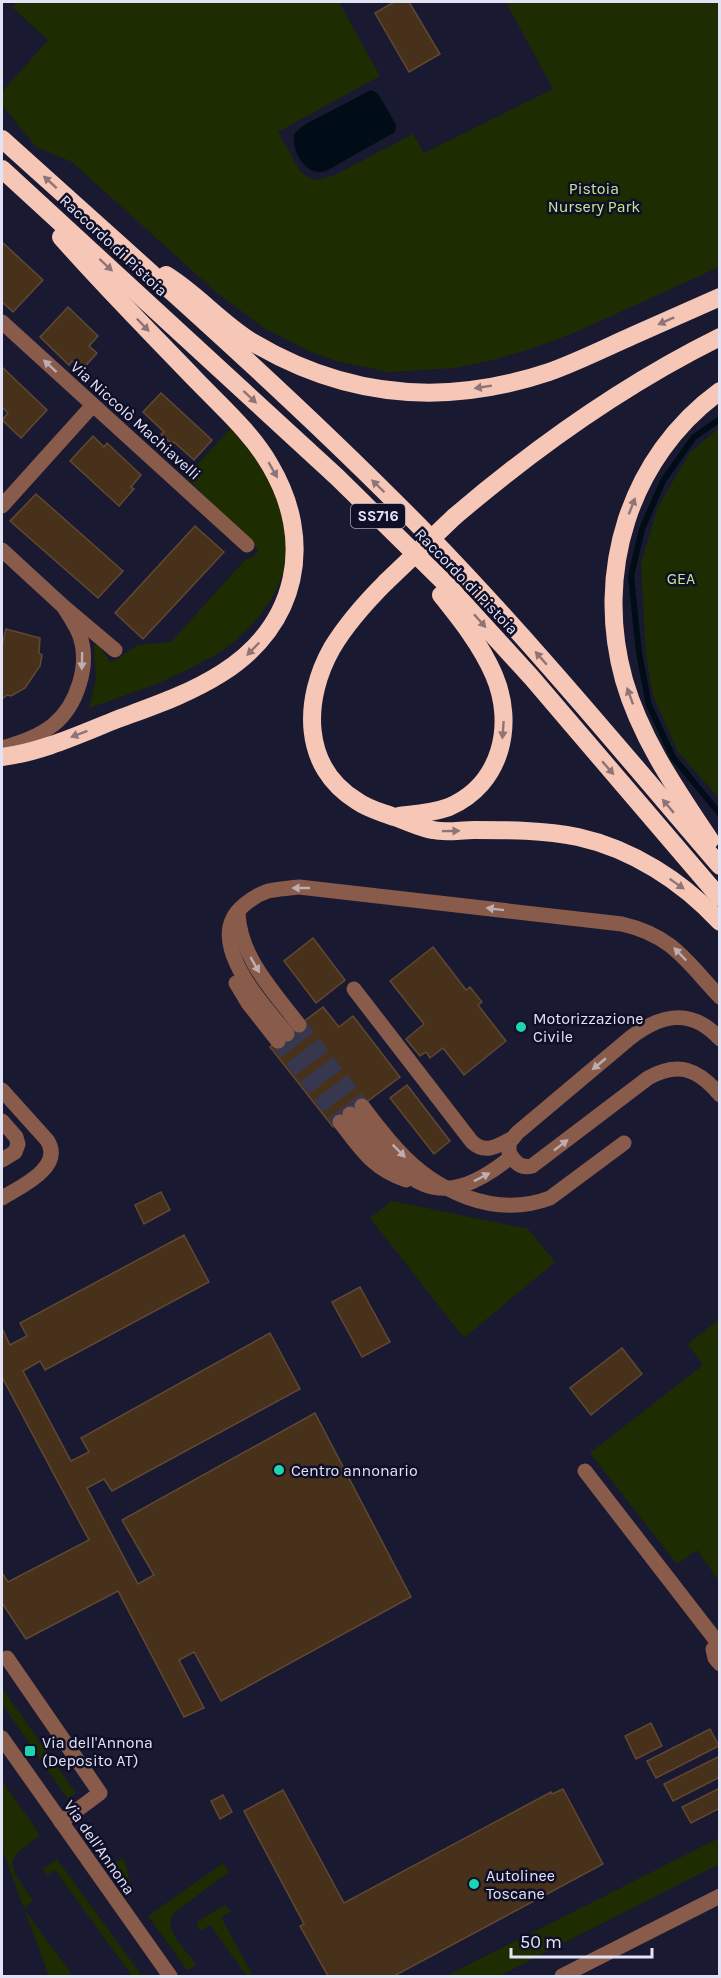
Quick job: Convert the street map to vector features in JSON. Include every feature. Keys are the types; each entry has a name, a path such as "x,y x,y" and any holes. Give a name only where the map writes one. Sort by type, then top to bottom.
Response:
{"highway":[{"name":"Raccordo di Pistoia","path":"2,139 286,397 427,533 556,675 720,866"},
{"name":"Raccordo di Pistoia","path":"3,170 328,469 450,588 532,678 720,898"},
{"path":"2,757 71,737 182,694 223,673 245,657 275,621 292,583 295,553 295,536 284,490 256,445 101,282 3,170"},
{"path":"130,255 180,284 251,341 278,356 331,379 358,386 410,393 491,386 548,372 720,297"},
{"path":"720,337 662,367 583,418 496,481 454,517 360,609 332,649 317,683 311,722 317,752 324,766 339,787 357,802 432,830 530,832 578,838 604,845 632,856 658,871 689,892 720,922"},
{"path":"720,391 691,413 675,431 659,452 638,490 627,517 620,544 613,579 613,608 616,641 624,680 646,737 660,765 720,857"},
{"path":"382,521 474,638 497,684 504,715 498,756 486,777 476,788 451,806 396,817"}],"street":[{"name":"Via Niccolò Machiavelli","path":"2,322 247,545"},
{"path":"2,506 93,405"},
{"path":"2,550 115,650"},
{"path":"2,747 34,737 54,725 61,718 77,691 82,671 82,647 77,631 64,607"},
{"path":"234,917 243,942 288,1033 248,1003 224,956 224,944 234,917 252,898 266,892 299,887 622,924 649,932 669,943 720,997"},
{"path":"354,988 477,1147 483,1149 493,1148 513,1138 630,1038 655,1022 673,1017 689,1018 704,1025 720,1039"},
{"path":"513,1138 508,1148 511,1157 523,1167 536,1163 632,1090 662,1071 677,1068 692,1071 705,1079 720,1095"},
{"path":"2,1090 47,1140 51,1155 38,1175 2,1198"},
{"path":"511,1157 494,1171 468,1184 446,1188 428,1187 405,1174 384,1154 351,1114 425,1174 446,1188 483,1203 496,1205 536,1203 561,1191 624,1143"},
{"path":"2,1121 16,1137 18,1144 15,1152 2,1160"},
{"path":"585,1471 719,1642 713,1648 715,1658 720,1664"},
{"path":"7,1658 100,1792 61,1822"},
{"name":"Via dell'Annona","path":"2,1738 170,1977"},
{"path":"562,1977 720,1896"}],"green space":[{"name":"Pistoia Nursery Park","path":"18,2 339,2 380,76 278,132 300,171 316,180 335,175 413,134 424,153 553,89 506,2 719,2 719,267 576,332 534,348 455,368 389,372 336,361 311,352 264,328 217,293 72,162 36,147 2,105 2,92 48,40 12,7"},
{"path":"231,428 265,471 277,496 286,537 286,558 274,594 248,629 215,655 169,678 89,708 96,679 94,647 96,643 111,663 138,645 171,642 245,560 258,552 257,548 186,477"},
{"name":"GEA","path":"719,428 719,798 678,752 653,695 646,656 641,563 658,507 689,454"},
{"path":"392,1201 528,1229 555,1262 464,1338 370,1218"},
{"path":"719,1319 719,1581 697,1550 677,1564 590,1453 703,1365 688,1344"},
{"path":"2,1688 76,1793 68,1799 2,1704"},
{"path":"2,1781 40,1835 18,1852 12,1862 15,1874 33,1901 24,1909 2,1849"},
{"path":"719,1838 719,1864 499,1976 446,1976"},
{"path":"122,1858 126,1864 132,1893 113,1865"},
{"path":"57,1859 142,1976 132,1976 55,1870 47,1875 43,1869"},
{"path":"223,1863 229,1872 174,1913 171,1919 173,1932 196,1964 188,1971 148,1916"},
{"path":"225,1905 231,1911 221,1917 253,1976 247,1976 210,1925 200,1931 197,1926 198,1921"},
{"path":"24,1910 73,1976 49,1976"}],"shaded area":[{"path":"371,90 380,97 396,125 395,132 326,171 312,171 306,167 301,162 295,148 294,134 304,125"}],"building":[{"path":"394,2 409,2 440,54 409,72 375,13"},
{"path":"2,242 43,280 13,312 2,302"},
{"path":"68,307 98,336 89,346 97,353 82,370 72,361 69,365 40,337"},
{"path":"2,367 47,410 21,438 2,420 8,413 2,407"},
{"path":"161,393 212,440 194,460 161,434 164,432 143,412"},
{"path":"93,436 104,447 107,443 141,475 131,487 134,489 119,506 70,461"},
{"path":"36,494 123,571 98,598 10,521"},
{"path":"195,526 224,552 143,639 115,613"},
{"path":"6,629 40,638 39,653 42,655 40,666 25,688 2,699 2,646"},
{"path":"313,938 345,980 316,1003 284,961"},
{"path":"433,947 466,990 470,987 482,1002 478,1005 506,1041 464,1075 443,1048 430,1058 426,1052 420,1056 406,1039 424,1024 390,981"},
{"path":"323,1007 339,1027 353,1016 400,1077 333,1127 270,1047"},
{"path":"407,1085 450,1141 434,1154 390,1098"},
{"path":"161,1192 170,1210 144,1224 135,1205"},
{"name":"Centro annonario","path":"184,1235 209,1282 45,1370 40,1361 23,1371 71,1461 89,1452 81,1438 270,1333 300,1389 112,1491 104,1479 87,1488 138,1584 154,1575 122,1520 315,1413 411,1597 221,1701 194,1652 179,1660 204,1708 184,1717 118,1591 26,1639 2,1603 2,1573 8,1582 89,1540 2,1377 2,1328 10,1345 27,1336 20,1323"},
{"path":"360,1287 390,1342 362,1357 332,1302"},
{"path":"622,1348 642,1374 591,1415 570,1388"},
{"path":"651,1723 662,1746 636,1759 625,1736"},
{"path":"710,1729 719,1746 656,1778 647,1761"},
{"path":"720,1756 720,1777 673,1801 664,1784"},
{"path":"720,1788 720,1808 691,1823 682,1807"},
{"name":"Autolinee Toscane","path":"563,1789 603,1864 394,1976 328,1976 300,1926 304,1924 244,1811 283,1790 344,1903 551,1792 552,1794"},
{"path":"223,1795 232,1812 220,1819 211,1801"}],"waterway":[{"path":"720,419 694,437 663,481 642,529 631,576 639,653 649,705 673,757 720,814"}],"tunnel":[{"path":"299,1025 362,1106"},
{"path":"287,1034 350,1114"},
{"path":"278,1041 340,1122"}],"place":[{"name":"Motorizzazione Civile","path":"521,1027"},
{"name":"Centro annonario","path":"279,1470"},
{"name":"Via dell'Annona (Deposito AT)","path":"30,1751"},
{"name":"Autolinee Toscane","path":"474,1884"}]}
